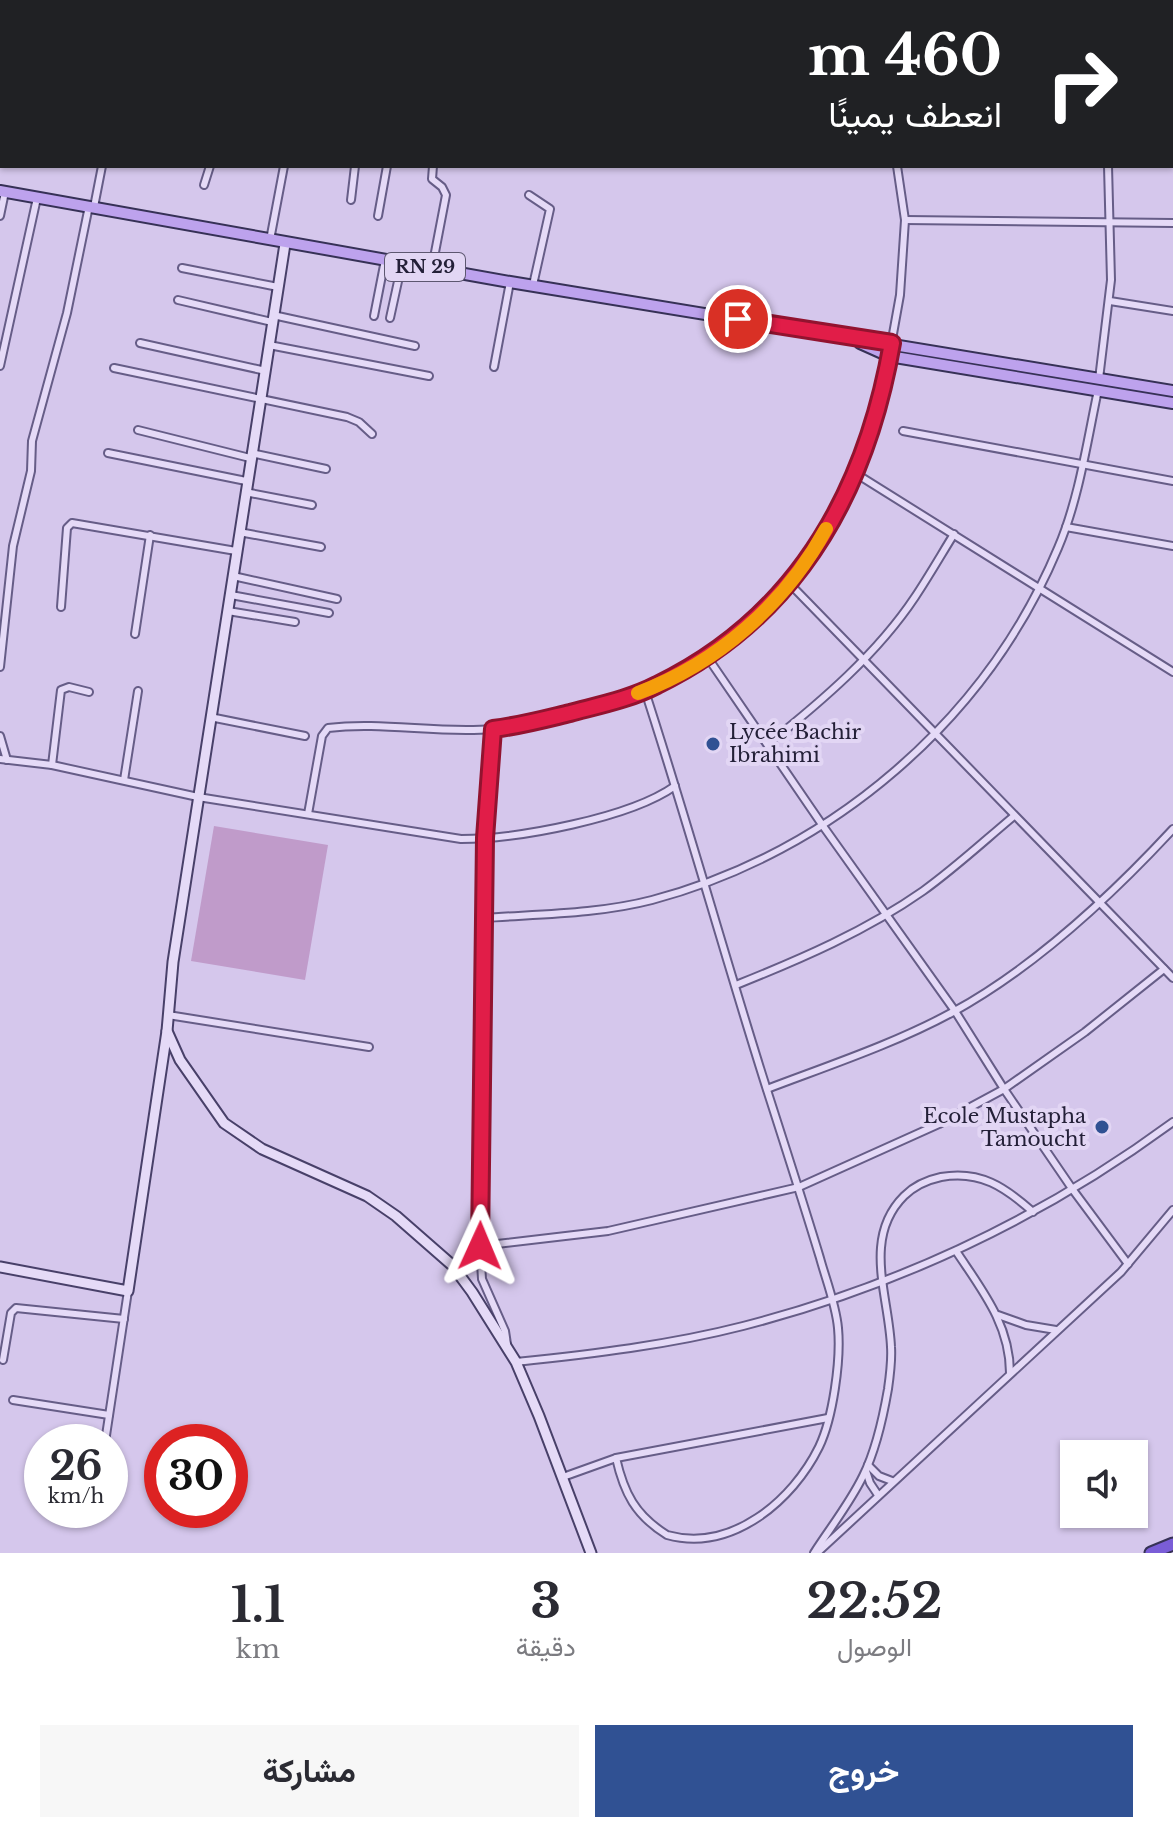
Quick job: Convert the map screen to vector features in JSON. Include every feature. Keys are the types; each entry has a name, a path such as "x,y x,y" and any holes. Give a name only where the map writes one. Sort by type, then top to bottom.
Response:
{"highway":[{"path":"1151,1553 1173,1544"}],"main road":[{"name":"RN 29","path":"2,191 285,244 1173,391"},
{"path":"0,1267 128,1291 167,1031 173,962 285,244"},
{"name":"RN 29","path":"851,339 889,356 1173,403"},
{"path":"167,1031 180,1060 224,1123 262,1149 367,1196 396,1216 452,1265 516,1362 591,1553"}],"street":[{"path":"0,667 13,546 31,471 32,441 102,168"},
{"path":"204,185 209,168"},
{"path":"270,240 284,168"},
{"path":"351,200 355,168"},
{"path":"378,216 387,168"},
{"path":"432,268 446,195 432,179 433,168"},
{"path":"308,814 323,733 328,728 493,729 615,701 645,691 708,658 735,638 790,584 821,539 855,473 889,356 900,295 905,220 897,168"},
{"path":"484,918 602,910 651,900 704,884 769,856 823,826 886,780 935,734 996,659 1040,587 1066,527 1098,390 1110,301 1108,168"},
{"path":"0,216 2,191"},
{"path":"529,195 550,209 533,285"},
{"path":"0,366 38,196"},
{"path":"905,220 1173,223"},
{"path":"374,316 385,260"},
{"path":"390,318 402,263"},
{"path":"182,268 278,287"},
{"path":"494,367 510,282"},
{"path":"178,300 415,346"},
{"path":"1110,301 1173,311"},
{"path":"140,343 266,371"},
{"path":"269,345 429,376"},
{"path":"114,368 347,417 359,422 372,434"},
{"path":"138,430 250,456 326,469"},
{"path":"903,431 1173,481"},
{"path":"108,453 312,505"},
{"path":"855,473 1173,672"},
{"path":"61,607 67,528 72,523 236,551"},
{"path":"1066,527 1173,546"},
{"path":"239,532 321,547"},
{"path":"768,744 799,720 863,660 915,598 954,534"},
{"path":"135,634 150,535"},
{"path":"233,576 337,599"},
{"path":"790,584 1173,978"},
{"path":"231,595 329,613"},
{"path":"228,611 295,622"},
{"path":"708,658 955,1011 1073,1190 1128,1264"},
{"path":"52,765 61,690 69,687 89,692"},
{"path":"124,780 138,691"},
{"path":"645,691 799,1187 838,1327 838,1355 828,1418 820,1446 780,1505 753,1530"},
{"path":"210,717 305,736"},
{"path":"493,729 485,838 480,1246 482,1279 505,1331 507,1346"},
{"path":"0,736 4,759 52,765 198,797 441,837 485,838 599,816 659,797 675,786"},
{"path":"736,985 807,957 886,914 924,890 1014,816"},
{"path":"767,1089 868,1052 955,1011 1031,959 1099,904 1173,829"},
{"path":"480,1246 608,1231 799,1187 939,1124 1004,1089 1085,1032 1164,969"},
{"path":"168,1015 369,1047"},
{"path":"516,1362 674,1341 742,1326 883,1282 956,1251 1073,1190 1173,1122"},
{"path":"815,1553 867,1468 883,1412 891,1368 891,1346 879,1254 882,1235 896,1204 920,1184 948,1176 979,1177 1008,1190 1033,1212"},
{"path":"815,1553 1128,1264 1173,1210"},
{"path":"956,1251 998,1315 1008,1343 1010,1373"},
{"path":"108,1424 128,1291"},
{"path":"3,1360 11,1313 16,1308 124,1319"},
{"path":"998,1315 1026,1325 1056,1330"},
{"path":"13,1400 109,1415"},
{"path":"563,1477 616,1458 828,1418"},
{"path":"616,1458 622,1486 636,1509 654,1527 674,1539 703,1547"},
{"path":"867,1468 892,1481"},
{"path":"867,1468 870,1483 878,1495"}],"shaded area":[{"path":"214,826 328,845 305,980 191,961"}],"slow traffic":[{"path":"638,693 708,658 735,638 790,584 826,529"}],"place":[{"name":"Lycée Bachir Ibrahimi","path":"713,744"},
{"name":"Ecole Mustapha Tamoucht","path":"1102,1127"}],"route":[{"path":"480,1246 485,838 493,729 615,701 657,686 708,658 761,615 790,584 838,509 855,473 886,373 892,343 738,319"}]}
